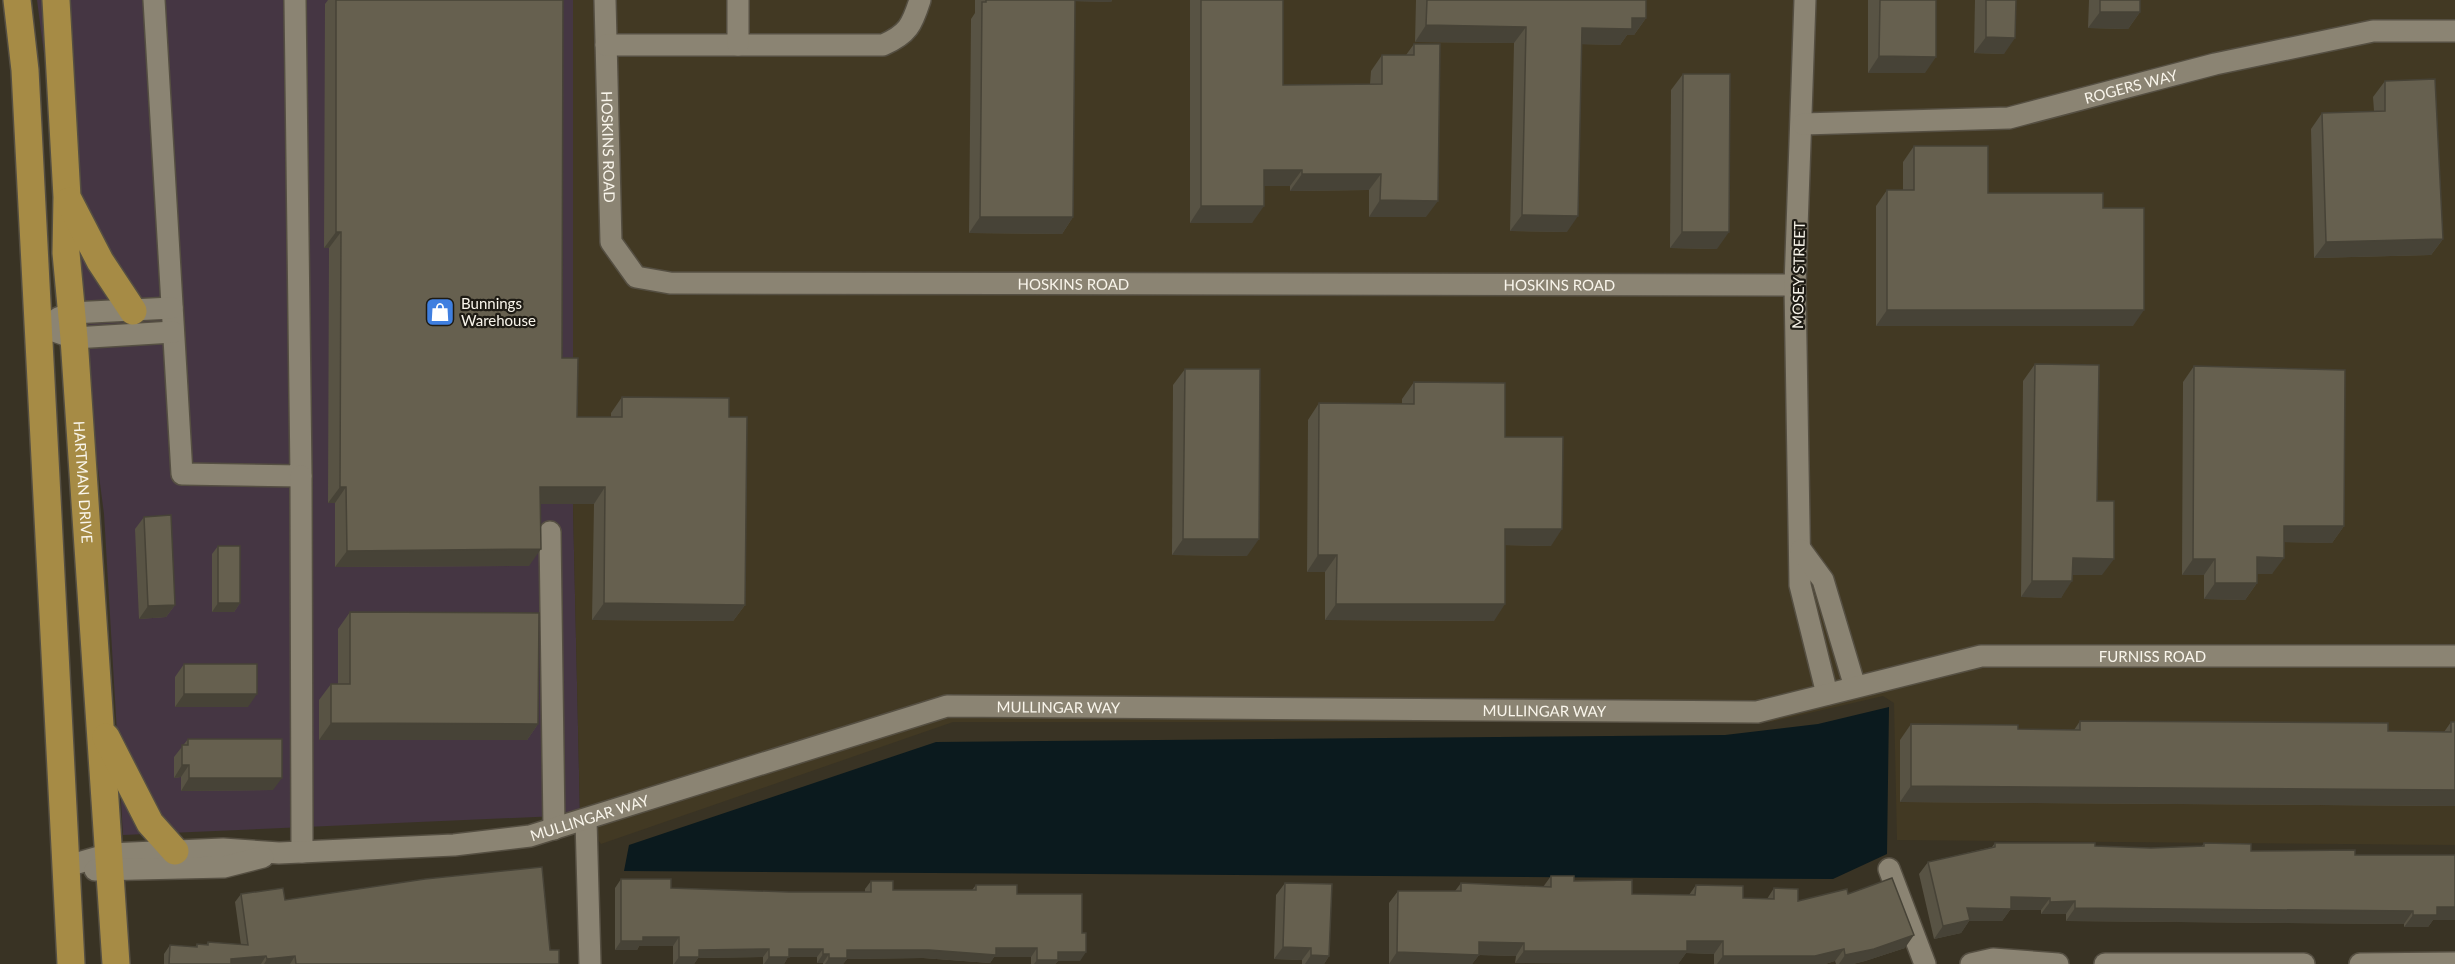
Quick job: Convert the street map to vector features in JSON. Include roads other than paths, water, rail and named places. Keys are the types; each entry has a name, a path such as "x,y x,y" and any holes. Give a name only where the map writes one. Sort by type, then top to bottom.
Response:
{"main road":[{"path":"17,0 25,70 64,867 71,964"},
{"name":"HARTMAN DRIVE","path":"56,0 67,197 66,253 73,326 116,964"},
{"path":"67,197 100,261 133,310"},
{"path":"100,725 150,823 175,851"}],"street":[{"path":"154,0 182,474 301,476"},
{"path":"295,0 301,476 302,852"},
{"name":"HOSKINS ROAD","path":"605,0 611,242 636,277 682,283 1796,285"},
{"path":"738,0 738,45"},
{"path":"606,45 883,45 896,39 912,25 920,0"},
{"name":"MOSEY STREET","path":"1805,0 1803,124 1796,285 1800,585 1827,694"},
{"name":"ROGERS WAY","path":"1803,124 2009,118 2215,64 2373,31 2455,31"},
{"path":"73,326 133,310 172,308"},
{"path":"38,325 173,332"},
{"path":"550,532 554,829"},
{"path":"1801,550 1823,580 1855,687"},
{"name":"FURNISS ROAD","path":"1855,687 1981,656 2455,656"},
{"name":"MULLINGAR WAY","path":"64,867 109,863 175,851 223,849 279,853 454,845 530,836 947,706 1757,712 1855,687"},
{"path":"585,820 590,964"},
{"name":"MULLINGAR WAY","path":"109,863 224,867 279,853"},
{"path":"1889,869 1925,964"},
{"path":"1971,964 1993,959 2058,964"},
{"path":"2360,964 2455,963"},
{"path":"2104,964 2304,964"}],"place":[{"name":"Bunnings Warehouse","path":"440,312"}]}
